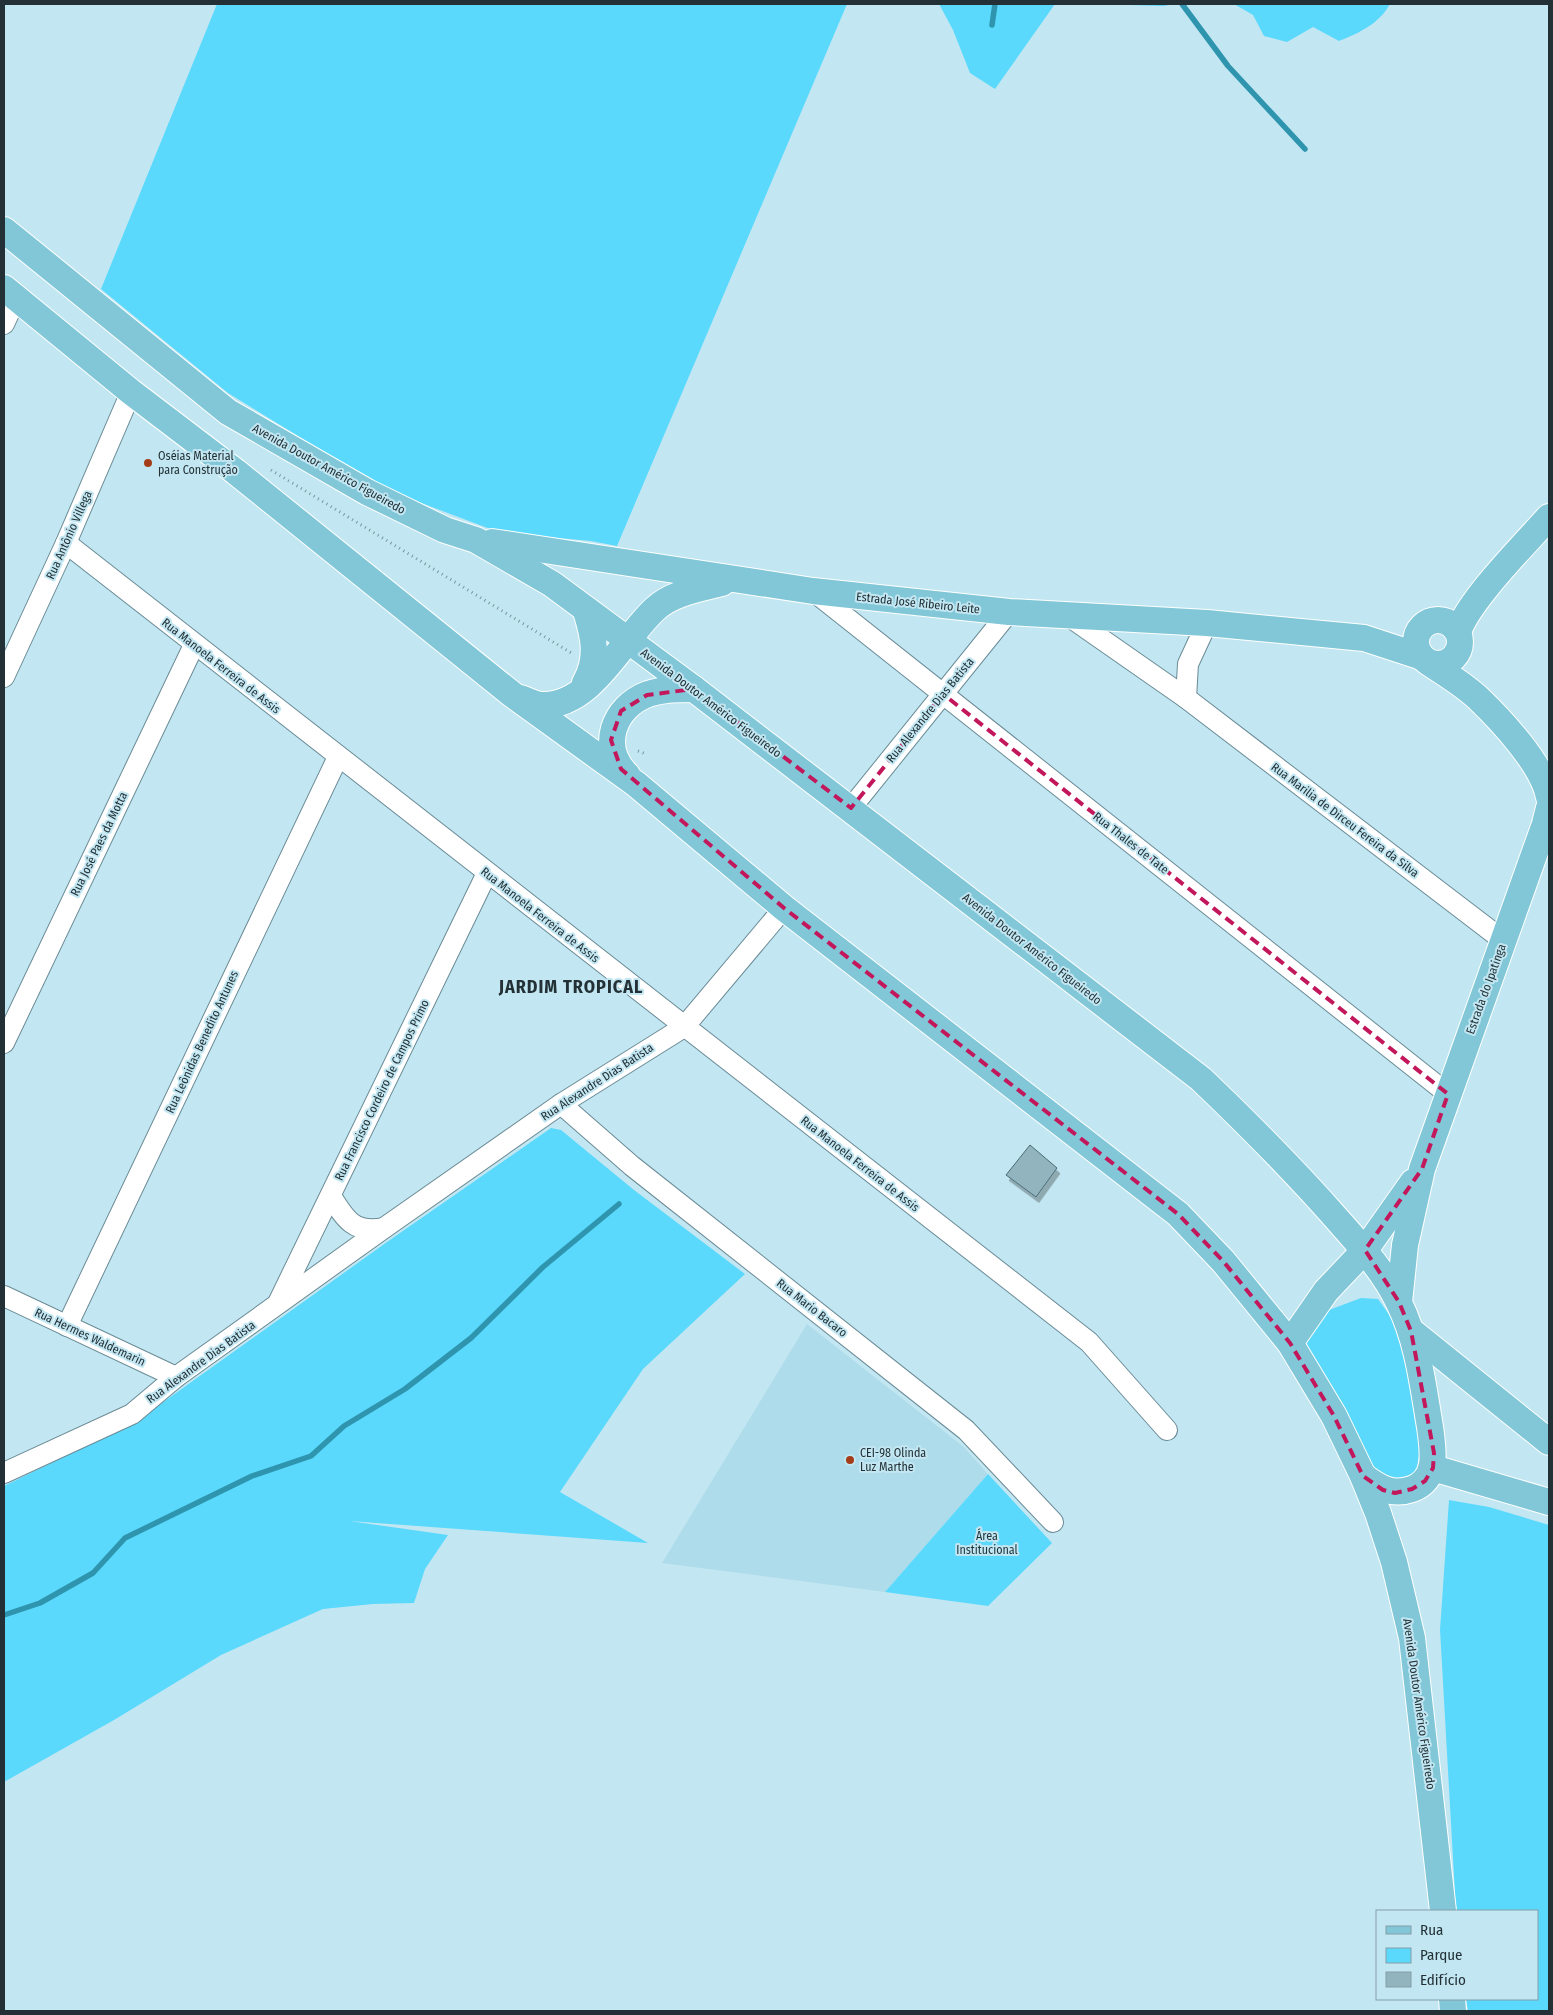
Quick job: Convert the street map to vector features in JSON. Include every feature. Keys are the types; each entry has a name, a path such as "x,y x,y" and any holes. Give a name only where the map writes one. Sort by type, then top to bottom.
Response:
{"main road":[{"name":"Avenida Doutor Américo Figueiredo","path":"4,230 228,412 366,492 445,530 476,540 552,584 851,808 1201,1079 1268,1144 1365,1250 1395,1296 1411,1331 1424,1390 1434,1453 1433,1468"},
{"name":"Avenida Doutor Américo Figueiredo","path":"10,293 131,392 244,479 513,695 636,784 784,908 1178,1214 1223,1261 1290,1343 1334,1416 1364,1476 1394,1562 1412,1638 1443,1910"},
{"name":"Estrada José Ribeiro Leite","path":"1459,639 1462,621 1549,518"},
{"name":"Estrada José Ribeiro Leite","path":"476,540 813,591 1009,612 1208,623 1364,638 1425,660"},
{"path":"513,695 541,706 563,702 581,691 603,671 654,609 665,601 682,593 731,580"},
{"name":"Estrada José Ribeiro Leite","path":"1364,638 1432,621 1452,612 1488,588"},
{"path":"581,691 592,671 596,650 586,610"},
{"path":"1477,697 1460,661 1459,639 1448,623 1432,621 1420,630 1417,636 1418,652 1425,660 1477,697 1538,768 1547,785 1549,797"},
{"path":"1425,660 1434,664 1449,662 1458,652 1459,639"},
{"path":"636,784 621,769 614,753 611,740 614,722 631,702 647,695 663,690 694,689"},
{"name":"Estrada do Ipatinga","path":"1395,1296 1422,1169 1504,941 1549,808"},
{"name":"Estrada do Ipatinga","path":"1365,1250 1422,1169"},
{"path":"1290,1343 1326,1291 1365,1250"},
{"path":"1326,1291 1348,1283 1363,1282 1395,1296"},
{"name":"Avenida Doutor Américo Figueiredo","path":"1411,1331 1549,1442"},
{"path":"1364,1476 1383,1490 1395,1492 1412,1489 1425,1481 1433,1468 1549,1502"}],"street":[{"path":"4,324 10,293"},
{"name":"Rua Antônio Villega","path":"4,677 66,543 131,392"},
{"name":"Rua Manoela Ferreira de Assis","path":"66,543 194,645 1088,1342 1167,1430"},
{"name":"Rua Thales de Tate","path":"813,591 1448,1094"},
{"name":"Rua Alexandre Dias Batista","path":"851,808 1009,612"},
{"name":"Rua Marilia de Dirceu Fereira da Silva","path":"1067,615 1186,698 1504,941"},
{"path":"1186,698 1188,664 1208,623"},
{"name":"Rua José Paes da Motta","path":"4,1043 194,645"},
{"name":"Rua Leônidas Benedito Antunes","path":"67,1326 338,757"},
{"name":"Rua Francisco Cordeiro de Campos Primo","path":"277,1307 487,874"},
{"name":"Rua Alexandre Dias Batista","path":"4,1473 132,1414 176,1378 384,1228 561,1104 684,1026 784,908"},
{"name":"Rua Mario Bacaro","path":"561,1104 632,1166 966,1430 1053,1522"},
{"path":"331,1196 344,1216 355,1226 369,1231 384,1228"},
{"name":"Rua Hermes Waldemarin","path":"4,1296 176,1378"}],"highlighted area":[{"path":"694,689 851,808 943,694 1448,1094 1422,1169 1365,1250 1399,1302 1411,1331 1434,1453 1433,1468 1425,1481 1412,1489 1395,1493 1383,1490 1363,1476 1334,1416 1290,1343 1223,1261 1178,1214 784,908 621,769 611,740 621,711 647,695"}],"shaded area":[{"name":"CEI-98 Olinda Luz Marthe","path":"807,1324 964,1447 988,1474 885,1592 662,1563"}],"green space":[{"path":"217,4 847,4 617,546 591,541 501,533 384,489 228,393 101,289"},
{"path":"939,4 1055,4 995,89 970,73 953,30"},
{"path":"1094,4 1176,4 1163,6"},
{"path":"1234,4 1390,4 1374,22 1361,31 1339,41 1313,27 1287,42 1264,36 1253,15"},
{"path":"551,1128 561,1130 634,1190 745,1274 643,1369 560,1492 648,1543 349,1521 448,1535 425,1569 414,1603 373,1604 323,1609 221,1655 114,1720 4,1782 4,1486 134,1423 387,1242"},
{"path":"1361,1298 1378,1299 1393,1320 1414,1390 1420,1449 1415,1479 1391,1487 1378,1478 1307,1352 1306,1342 1329,1310"},
{"name":"Área Institucional","path":"988,1474 1052,1543 988,1606 885,1592"},
{"path":"1449,1500 1489,1507 1549,1525 1549,2011 1468,2011 1466,2000 1538,2000 1538,1910 1456,1910 1440,1630"}],"building":[{"path":"1030,1145 1057,1168 1036,1197 1006,1175"}],"waterway":[{"path":"992,25 995,4"},
{"path":"1182,4 1228,66 1305,149"},
{"path":"4,1615 40,1603 93,1573 125,1538 252,1476 311,1456 344,1426 405,1389 471,1338 543,1267 619,1204"}],"place":[{"name":"Oséias Material para Construção","path":"148,463"},
{"name":"CEI-98 Olinda Luz Marthe","path":"850,1460"}],"district":[{"name":"JARDIM TROPICAL","path":"571,987"}]}
